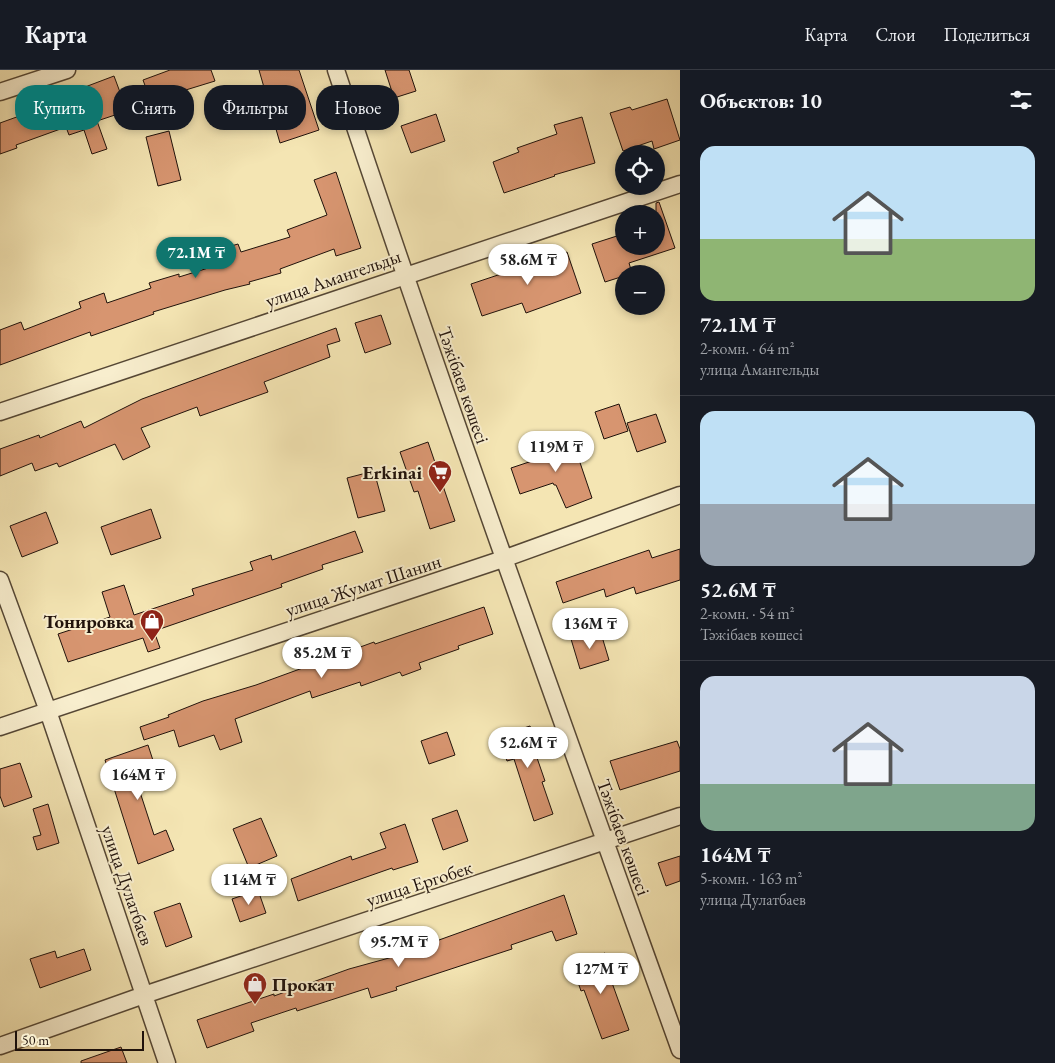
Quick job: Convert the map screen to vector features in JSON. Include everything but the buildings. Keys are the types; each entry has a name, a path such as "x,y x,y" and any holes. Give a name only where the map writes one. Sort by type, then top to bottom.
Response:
{"street":[{"path":"0,92 67,70"},
{"name":"Тәжібаев көшесі","path":"336,70 404,275 503,559 680,1050"},
{"name":"улица Амангельды","path":"0,412 680,184"},
{"name":"улица Жумат Шанин","path":"0,727 503,559 680,495"},
{"name":"улица Дулатбаев","path":"0,580 48,711 167,1063"},
{"name":"улица Ергобек","path":"0,1046 144,995 680,816"}],"place":[{"name":"Erkinai","path":"440,493"},
{"name":"Тонировка","path":"152,642"},
{"name":"Прокат","path":"255,1005"}]}
